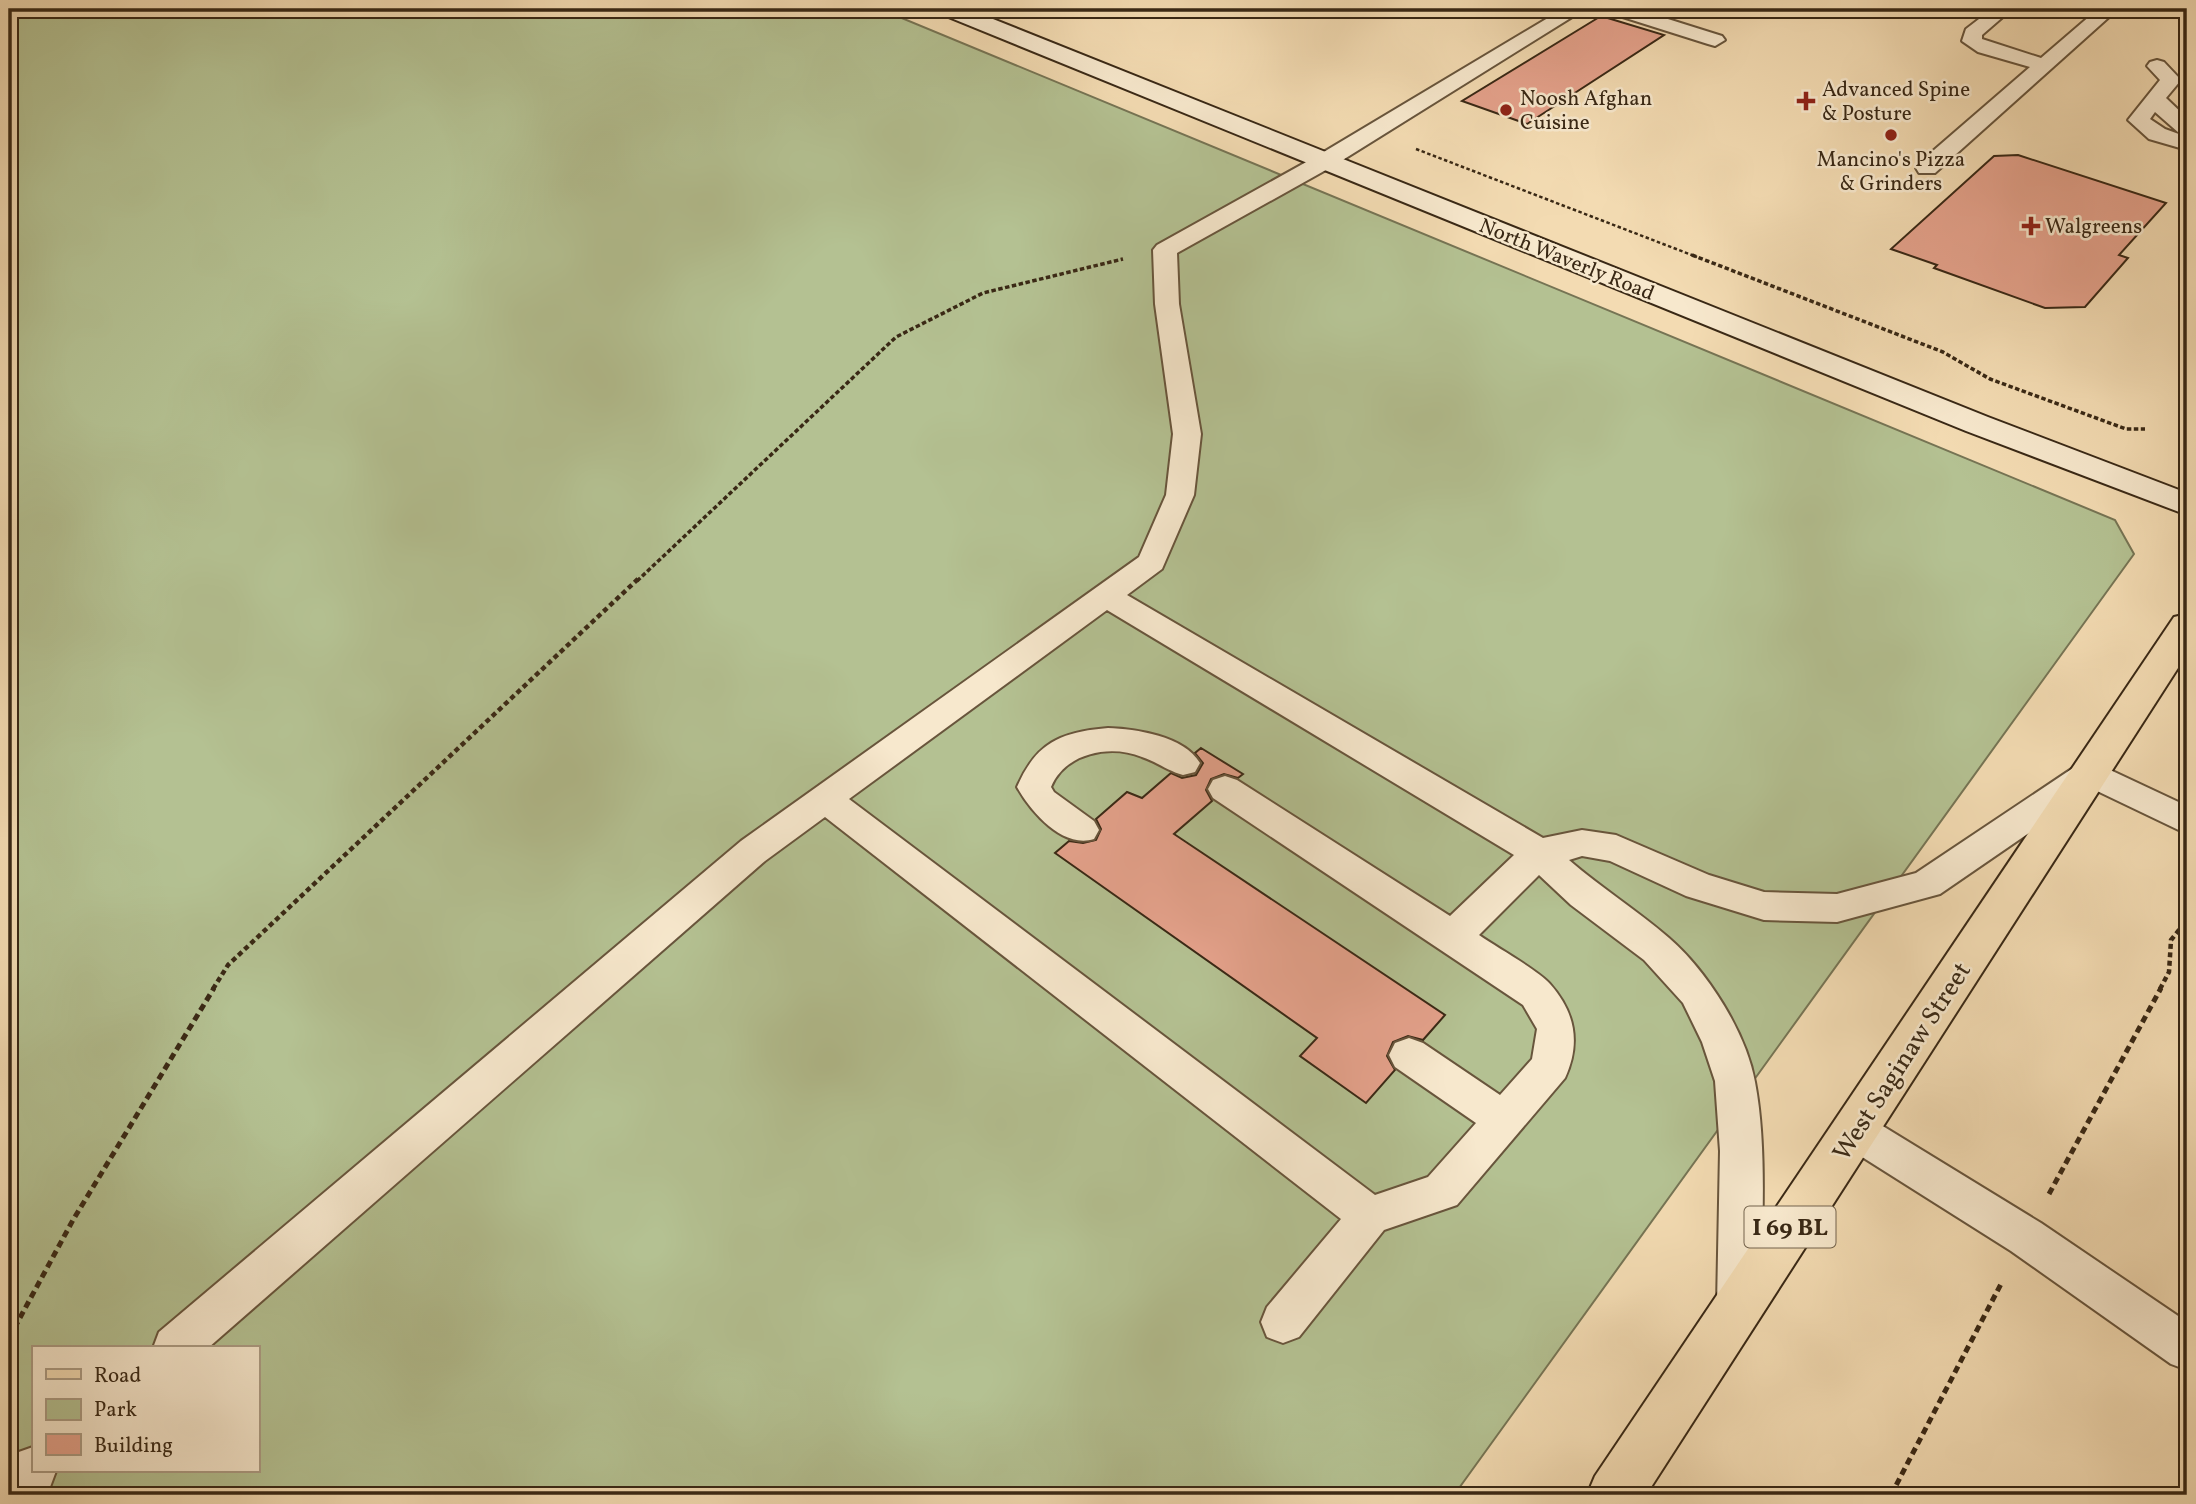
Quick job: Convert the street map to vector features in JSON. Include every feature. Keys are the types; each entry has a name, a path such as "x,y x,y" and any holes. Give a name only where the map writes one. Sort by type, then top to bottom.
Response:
{"main road":[{"name":"North Waverly Road","path":"964,12 1977,424 2187,505"},
{"name":"West Saginaw Street","path":"1614,1495 2187,626"}],"lane":[{"path":"177,1346 753,851 1152,562 1180,495 1187,434 1167,304 1165,250 1325,160 1576,9"},
{"path":"1617,9 1715,40"},
{"path":"2003,9 1973,33 1972,41 1985,48 2044,65"},
{"path":"1927,168 2109,9"},
{"path":"2157,66 2171,80 2139,120 2157,134 2187,144"},
{"path":"2155,97 2159,105 2187,128"},
{"path":"1107,596 1539,853 1584,895 1657,949 1696,992 1721,1040 1735,1081 1740,1151 1739,1305"},
{"path":"1082,830 1042,801 1034,787 1042,768 1060,753 1090,742 1119,740 1150,746 1183,763"},
{"path":"1452,937 1539,853 1582,843 1616,849 1699,886 1764,906 1837,908 1927,884 2091,773 2187,821"},
{"path":"1225,789 1536,995 1556,1027 1551,1066 1442,1191 1370,1216 1283,1322"},
{"path":"825,799 1370,1216"},
{"path":"1409,1055 1504,1120"},
{"path":"1854,1130 2026,1237 2187,1348"},
{"path":"9,1492 32,1471"}],"path":[{"path":"1369,134 1931,348 1990,379 2126,429 2146,429"},
{"path":"9,1338 73,1220 228,965 895,337 983,293 1165,250"}],"green space":[{"path":"9,9 880,9 2115,520 2134,554 1454,1495 9,1495"}],"building":[{"path":"1601,16 1664,35 1527,124 1462,101"},
{"name":"Walgreens","path":"2018,155 2166,203 2119,255 2128,258 2085,307 2045,308 1934,268 1937,265 1891,249 1994,156"},
{"path":"1201,748 1243,774 1238,778 1224,774 1211,779 1206,790 1212,801 1174,834 1445,1015 1423,1040 1408,1036 1393,1042 1387,1056 1395,1070 1366,1103 1300,1056 1317,1038 1055,853 1069,841 1083,843 1096,840 1101,829 1096,819 1127,792 1142,798 1171,773 1182,778 1196,775 1203,763 1195,753"}],"place":[{"name":"Advanced Spine & Posture","path":"1806,101"},
{"name":"Noosh Afghan Cuisine","path":"1506,110"},
{"name":"Mancino's Pizza & Grinders","path":"1891,135"},
{"name":"Walgreens","path":"2031,226"}]}
